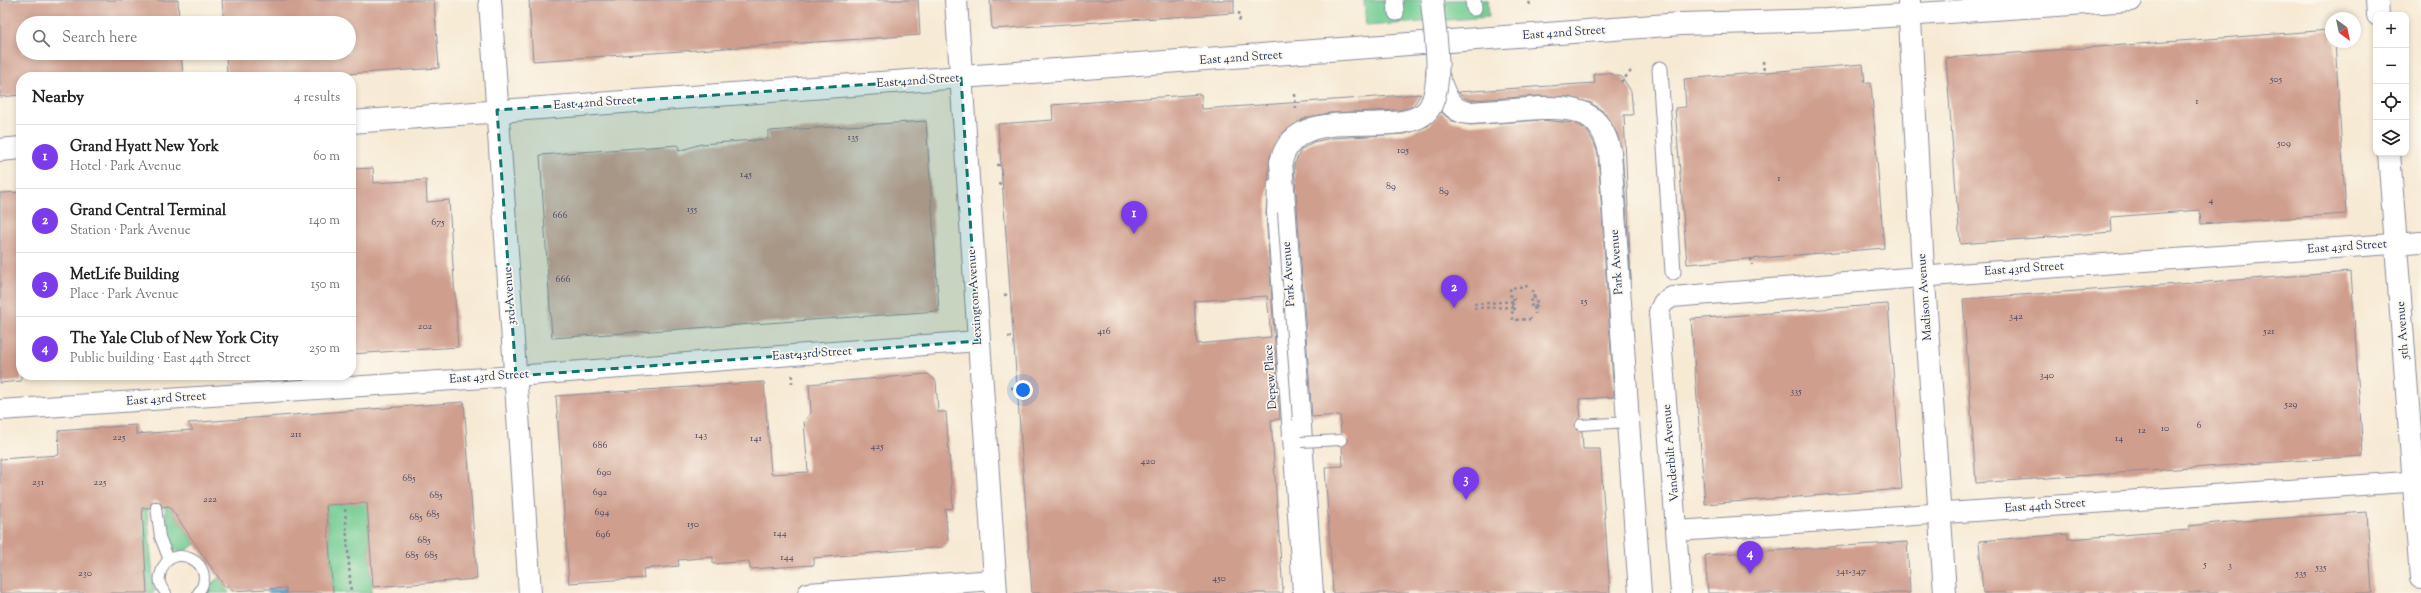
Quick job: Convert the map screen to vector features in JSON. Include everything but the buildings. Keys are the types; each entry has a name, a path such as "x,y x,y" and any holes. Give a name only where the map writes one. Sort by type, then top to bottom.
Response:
{"main road":[{"name":"3rd Avenue","path":"490,0 530,593"},
{"name":"Lexington Avenue","path":"956,0 995,586"},
{"name":"Park Avenue","path":"1312,593 1281,162 1289,143 1310,129 1408,120 1421,116 1432,102 1437,73 1432,0"},
{"name":"East 42nd Street","path":"356,122 497,110 961,78 1696,23 1828,20 1909,7 2132,0"},
{"path":"2377,0 2378,12"},
{"name":"Madison Avenue","path":"1909,7 1924,277 1946,593"},
{"name":"Park Avenue","path":"1437,73 1448,101 1461,112 1568,108 1587,114 1604,132 1610,152 1640,593"},
{"path":"0,150 16,148"},
{"name":"5th Avenue","path":"2389,156 2417,481 2421,578"}],"street":[{"path":"1660,69 1673,272"},
{"name":"East 43rd Street","path":"1659,312 1667,300 1679,295 2421,242"},
{"name":"Vanderbilt Avenue","path":"1659,312 1681,593"},
{"name":"East 43rd Street","path":"0,410 516,376 978,342"},
{"name":"East 44th Street","path":"1677,531 2417,481"},
{"path":"808,593 995,586"}],"lane":[{"name":"Depew Place","path":"1281,162 1273,176 1272,213 1298,593"},
{"path":"1581,425 1628,422"},
{"path":"1301,442 1341,440"},
{"path":"156,507 160,537 169,560"},
{"path":"166,593 160,584 160,577 164,565 175,557 189,557 200,566 204,579 198,593"}],"path":[{"path":"1239,12 1240,23"},
{"path":"1763,61 1764,72"},
{"path":"1621,82 1631,71"},
{"path":"1295,94 1296,112"},
{"path":"998,184 1002,183"},
{"path":"1751,258 1752,264"},
{"path":"1529,286 1510,288 1513,320 1531,319"},
{"path":"1533,290 1534,300 1532,301 1537,302"},
{"path":"1004,295 1010,294"},
{"path":"1533,298 1536,298 1538,306 1532,306 1534,305 1535,314"},
{"path":"1511,299 1516,304"},
{"path":"1474,304 1516,304"},
{"path":"1511,304 1516,304"},
{"path":"1474,308 1516,304"},
{"path":"1512,309 1516,304"},
{"path":"1008,337 1013,337"},
{"path":"1011,388 1017,388"},
{"path":"345,509 351,593"}],"highlighted area":[{"path":"961,78 978,341 516,376 497,110"}],"green space":[{"path":"1364,0 1488,0 1489,17 1366,26"},
{"path":"367,502 372,593 333,593 326,505"},
{"path":"165,506 169,506 195,544 187,550 170,551"},
{"path":"141,508 147,508 154,593 147,593"},
{"path":"219,578 229,593 206,593 210,584"}],"water":[{"path":"284,574 286,592 268,593 266,576"}],"place":[{"name":"Grand Hyatt New York","path":"1134,234"},
{"name":"Grand Central Terminal","path":"1454,308"},
{"name":"MetLife Building","path":"1466,500"},
{"name":"The Yale Club of New York City","path":"1750,574"}]}
